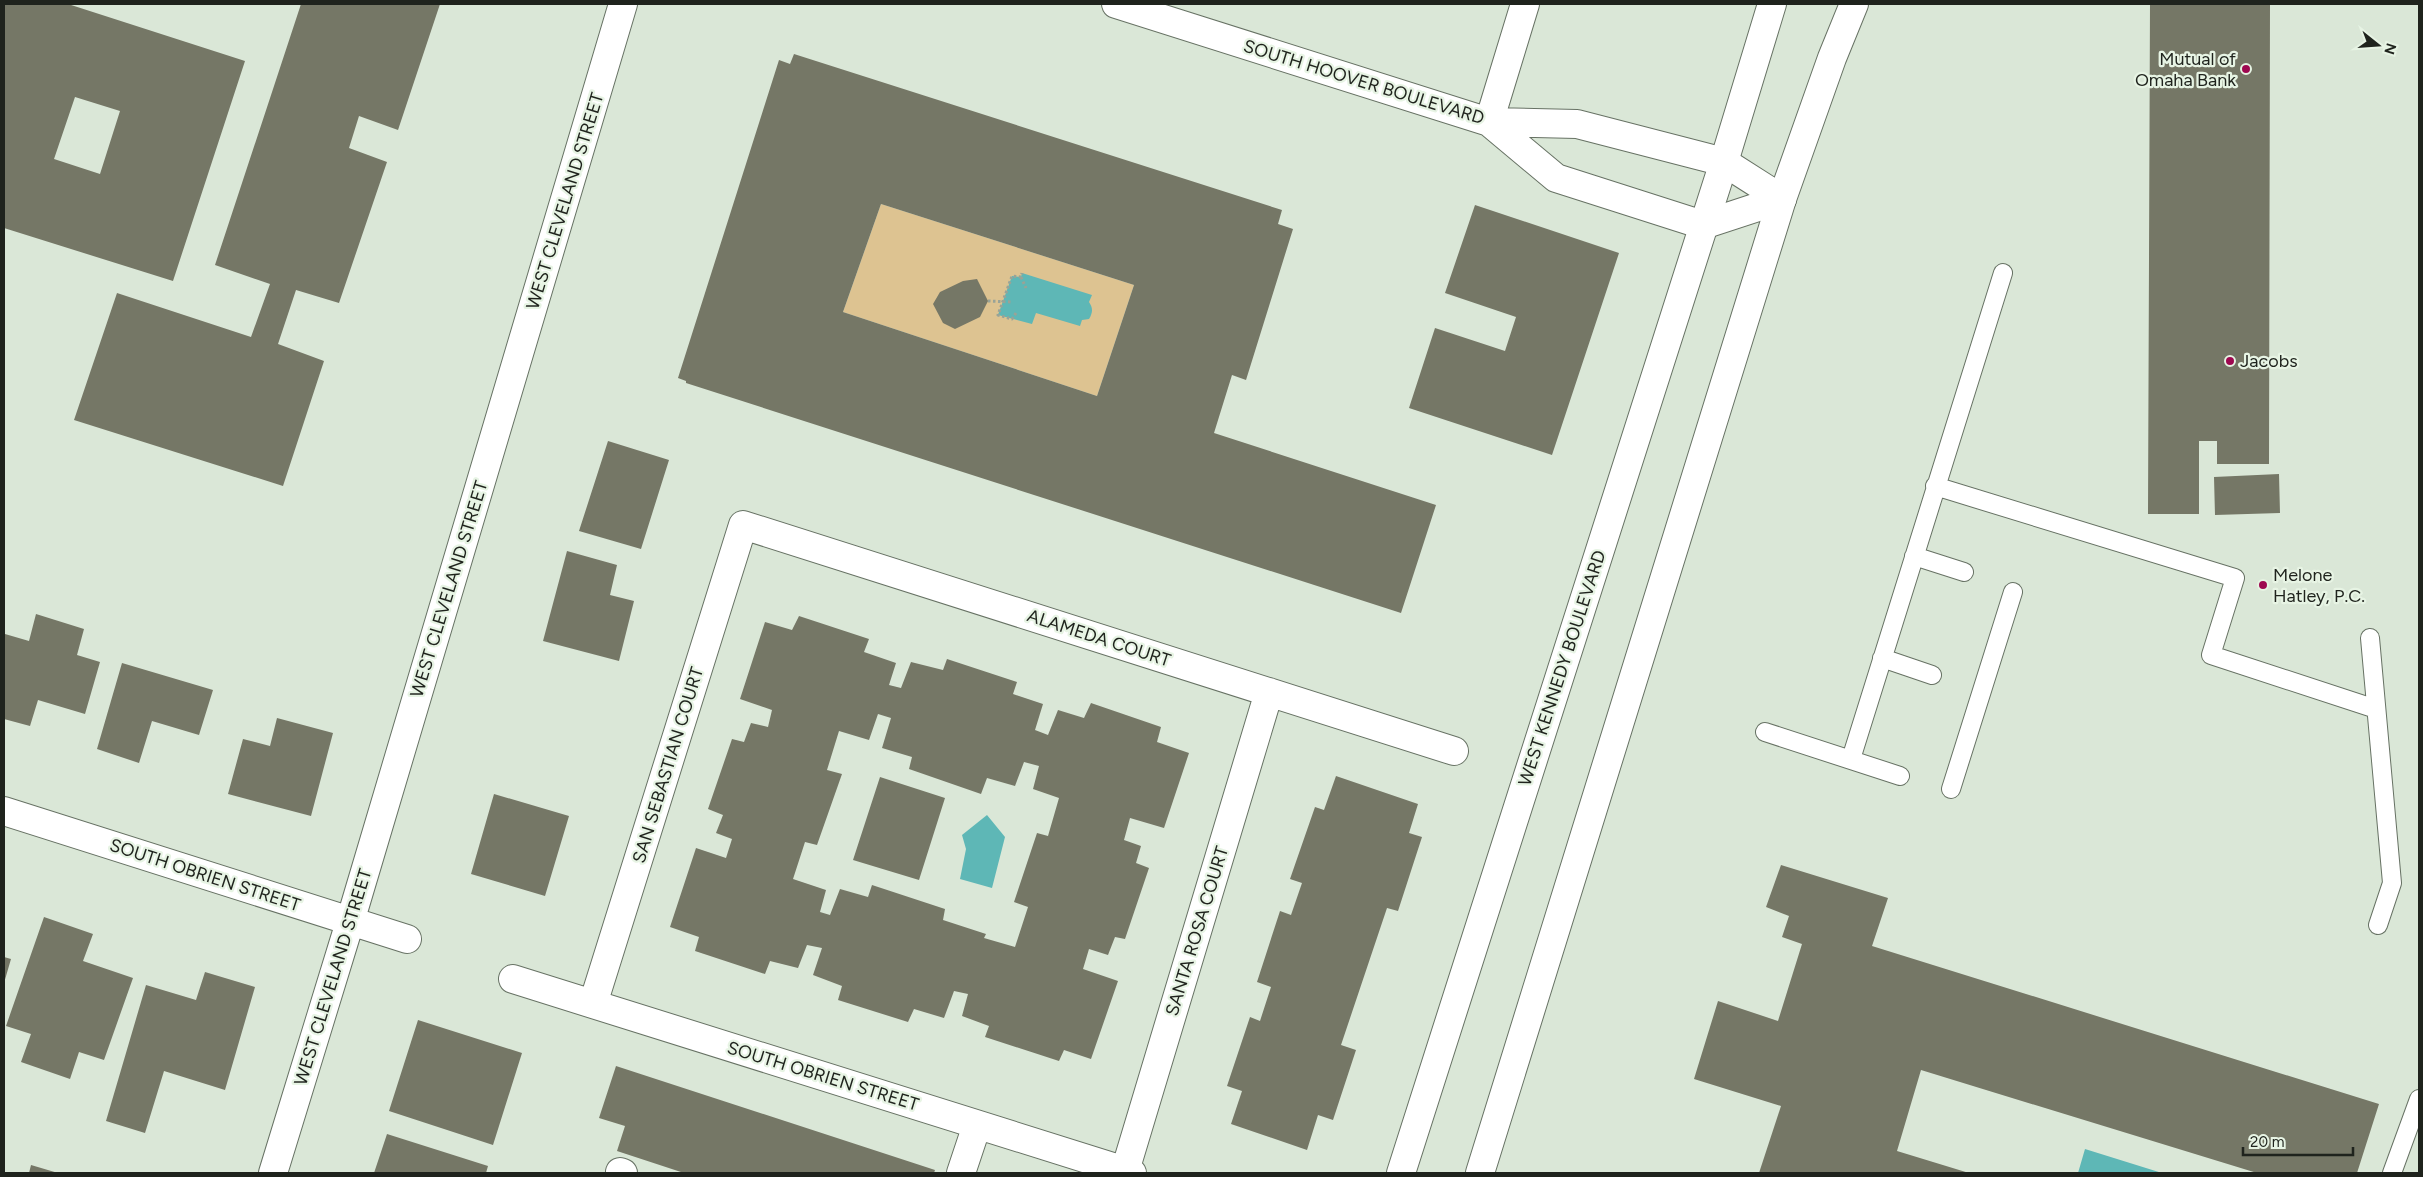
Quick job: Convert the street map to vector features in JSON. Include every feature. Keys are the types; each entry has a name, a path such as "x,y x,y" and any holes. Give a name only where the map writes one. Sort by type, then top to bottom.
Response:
{"main road":[{"name":"WEST CLEVELAND STREET","path":"273,1173 350,922 623,4"},
{"name":"SOUTH HOOVER BOULEVARD","path":"1116,4 1488,122 1577,124 1724,162 1782,199"},
{"path":"1525,4 1488,122 1556,178 1703,225 1782,199"},
{"name":"WEST KENNEDY BOULEVARD","path":"1401,1173 1724,162 1772,4"},
{"path":"1480,1173 1782,199 1832,58 1854,4"},
{"name":"ALAMEDA COURT","path":"743,525 1454,751"},
{"name":"SAN SEBASTIAN COURT","path":"593,1004 743,525"},
{"name":"SANTA ROSA COURT","path":"1128,1172 1269,692"},
{"name":"SOUTH OBRIEN STREET","path":"4,811 407,939"},
{"name":"SOUTH OBRIEN STREET","path":"513,979 1128,1172"},
{"path":"962,1173 977,1124"}],"lane":[{"path":"1851,759 2002,273"},
{"path":"1935,486 2235,578 2211,656 2376,709"},
{"path":"1914,556 1964,572"},
{"path":"1950,789 2013,592"},
{"path":"2370,638 2392,883 2378,925"},
{"path":"1882,658 1932,676"},
{"path":"1765,732 1900,776"},
{"path":"2392,1173 2419,1099"}],"path":[{"path":"1016,313 1012,319 998,315 1012,276 1022,275 1026,288"},
{"path":"988,301 1012,302"}],"shaded area":[{"path":"881,204 1134,285 1097,396 843,312"}],"water":[{"path":"1022,273 1092,295 1089,302 1092,310 1089,319 1082,320 1080,326 1036,313 1032,324 998,315 1012,276 1021,277"},
{"path":"987,815 1005,837 992,888 960,879 966,849 962,835"},
{"path":"2085,1149 2162,1173 2078,1173"}],"building":[{"path":"4,4 68,4 245,61 173,281 4,228","holes":["75,97 120,111 100,174 54,159"]},
{"path":"301,4 440,4 398,130 359,116 349,148 387,162 339,303 296,290 278,344 324,361 283,486 74,420 117,293 251,337 270,284 215,265"},
{"path":"2150,4 2270,4 2269,464 2217,464 2217,441 2199,441 2199,514 2148,514"},
{"path":"794,54 1282,210 1278,224 1293,229 1246,380 1232,375 1214,433 1436,505 1401,613 686,383 686,381 678,378 779,60 790,64","holes":["881,204 1134,285 1097,396 843,312"]},
{"path":"1475,205 1619,253 1552,455 1409,408 1435,328 1505,351 1516,317 1445,293"},
{"path":"977,279 988,301 980,317 955,329 943,323 933,304 940,292 963,281"},
{"path":"608,441 669,460 641,549 579,531"},
{"path":"2279,474 2280,513 2215,515 2214,477"},
{"path":"567,551 617,565 610,595 634,601 619,661 543,641"},
{"path":"36,614 84,629 77,655 100,662 85,714 38,700 30,726 4,719 4,639 5,634 29,641"},
{"path":"799,616 869,639 864,652 896,663 889,685 901,688 911,662 943,670 947,659 1017,682 1013,694 1043,704 1035,730 1048,735 1058,710 1084,718 1091,703 1161,727 1157,742 1189,753 1164,828 1130,818 1124,840 1141,846 1136,863 1149,868 1125,939 1115,937 1108,955 1089,949 1083,969 1118,981 1091,1059 1064,1050 1059,1061 985,1037 989,1026 962,1016 968,994 954,991 944,1018 914,1009 908,1022 838,1000 842,986 813,975 822,948 807,945 798,968 770,961 765,974 695,951 699,937 670,927 696,848 726,858 732,839 716,833 723,815 708,809 732,739 744,742 751,723 768,727 772,710 740,699 765,622 792,630","holes":["878,714 891,718 882,748 912,757 909,769 981,794 987,778 1015,786 1024,762 1039,766 1033,789 1059,798 1048,836 1037,833 1014,902 1028,907 1015,947 984,938 986,934 943,920 945,909 872,885 868,897 840,889 830,915 820,912 826,890 793,879 805,842 817,845 842,774 827,770 839,731 869,740"]},
{"path":"122,663 213,690 199,735 152,721 139,763 97,749"},
{"path":"277,718 333,733 311,816 228,794 243,739 270,746"},
{"path":"1336,776 1418,804 1409,833 1422,837 1398,911 1387,908 1341,1045 1356,1050 1333,1120 1318,1115 1307,1150 1231,1124 1242,1091 1227,1086 1250,1017 1260,1021 1271,987 1257,982 1280,911 1291,915 1302,883 1290,879 1315,807 1324,810"},
{"path":"880,777 945,798 919,880 853,860"},
{"path":"494,794 569,816 545,896 471,874"},
{"path":"1781,865 1888,898 1872,946 2379,1104 2357,1173 2257,1173 1921,1070 1897,1151 1969,1173 1759,1173 1781,1106 1694,1079 1718,1001 1778,1021 1802,944 1782,937 1789,916 1766,907"},
{"path":"44,917 93,934 83,961 133,978 104,1060 79,1052 70,1079 21,1062 31,1034 6,1026"},
{"path":"4,957 11,959 4,983"},
{"path":"205,972 255,987 225,1090 164,1071 145,1133 106,1121 146,985 196,1000"},
{"path":"418,1020 522,1053 493,1145 389,1111"},
{"path":"616,1066 935,1170 934,1173 684,1173 617,1151 625,1126 599,1118"},
{"path":"387,1134 488,1166 486,1173 374,1173"},
{"path":"31,1165 58,1173 29,1173"}],"place":[{"name":"Mutual of Omaha Bank","path":"2246,69"},
{"name":"Jacobs","path":"2230,361"},
{"name":"Melone Hatley, P.C.","path":"2263,585"}]}
